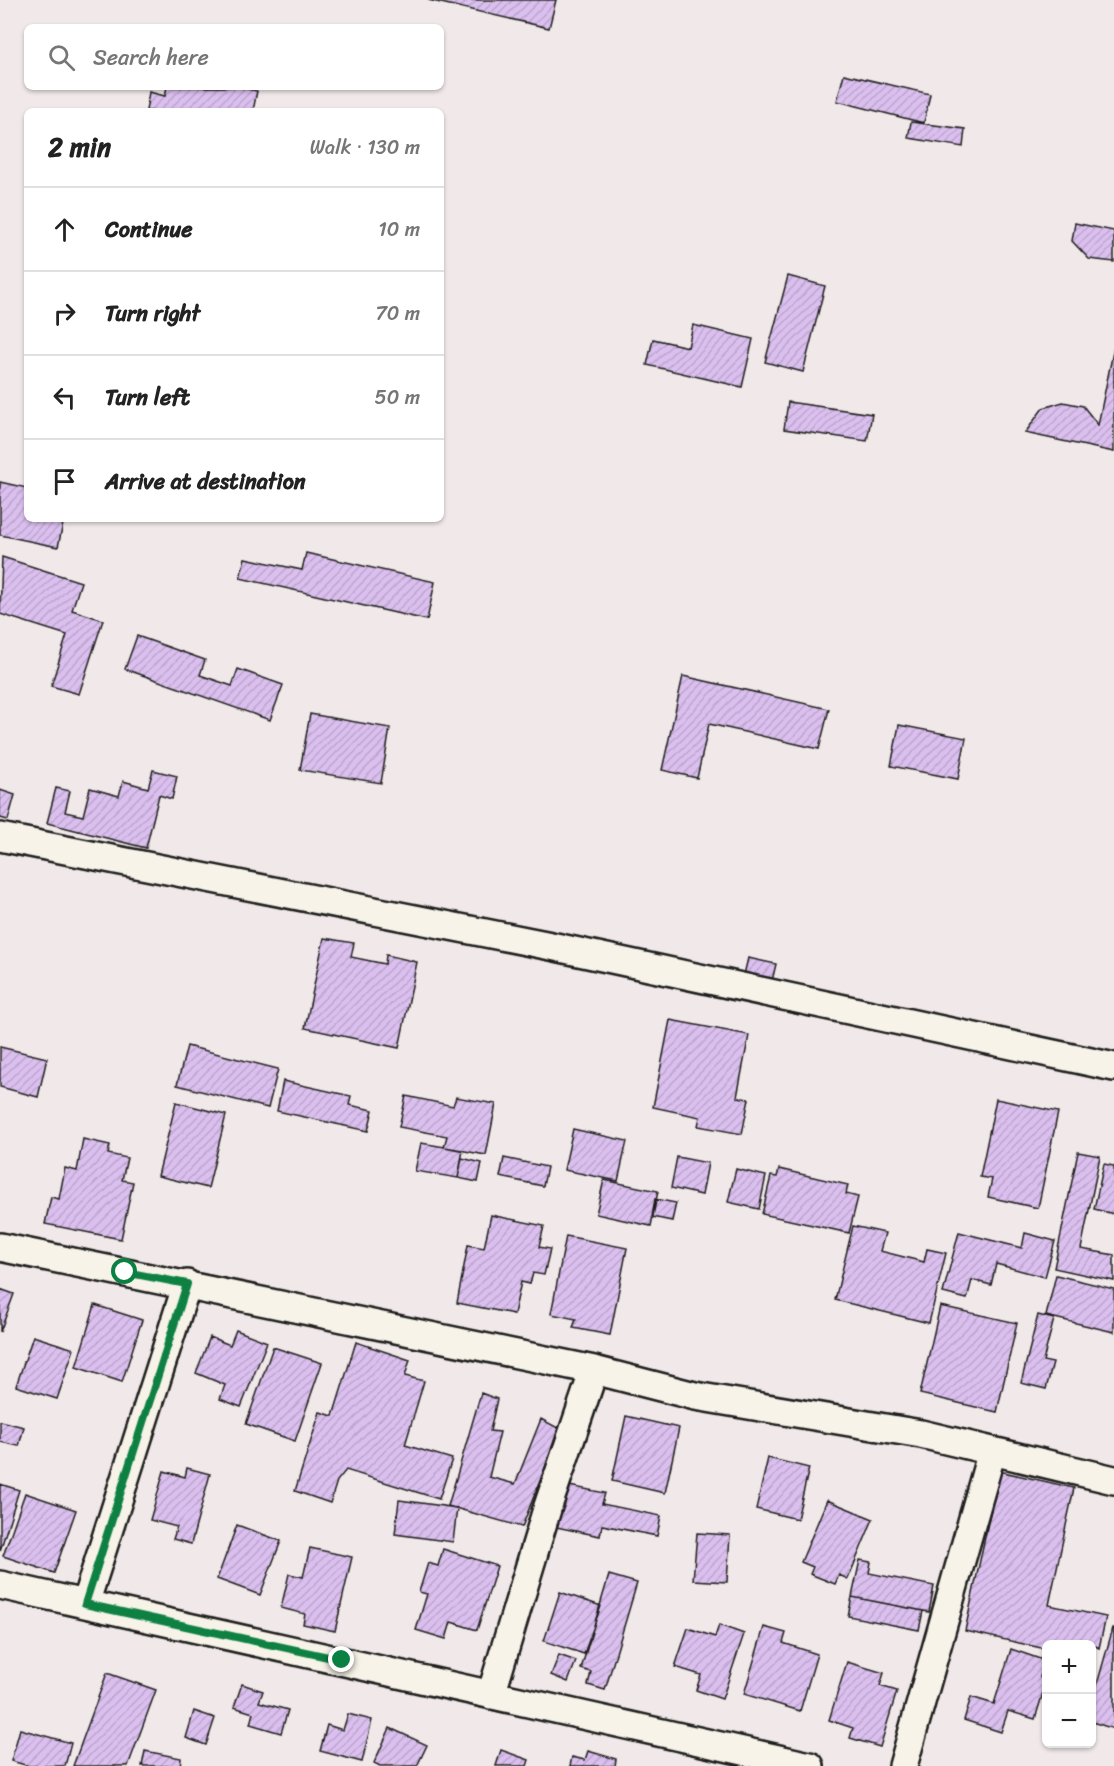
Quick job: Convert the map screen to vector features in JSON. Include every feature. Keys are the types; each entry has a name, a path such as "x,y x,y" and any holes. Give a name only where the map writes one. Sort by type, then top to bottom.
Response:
{"street":[{"path":"0,837 551,946 1114,1067"},
{"path":"0,1247 594,1370 695,1396 921,1434 1114,1480"},
{"path":"85,1604 187,1284"},
{"path":"491,1695 547,1509 594,1370"},
{"path":"903,1766 992,1451"},
{"path":"0,1585 810,1766"}],"building":[{"path":"428,0 556,0 549,28"},
{"path":"844,74 930,94 924,123 837,101"},
{"path":"166,90 257,91 254,108 146,108 149,92 165,96"},
{"path":"911,122 965,129 963,147 908,138"},
{"path":"1075,223 1114,231 1114,262 1089,259 1072,241"},
{"path":"788,276 825,286 803,372 765,362"},
{"path":"693,325 753,339 742,387 647,365 653,339 688,347"},
{"path":"1114,347 1114,452 1025,433 1043,408 1063,402 1083,406 1098,425"},
{"path":"788,402 872,414 867,441 784,429"},
{"path":"0,482 24,487 24,522 63,522 58,547 0,535"},
{"path":"306,553 435,582 427,620 240,578 245,558 302,570"},
{"path":"2,557 81,582 72,610 103,620 79,694 51,686 67,635 0,614"},
{"path":"137,636 205,660 200,675 232,686 238,669 283,685 270,720 125,669"},
{"path":"683,676 829,709 819,749 709,724 697,778 662,770"},
{"path":"310,714 390,728 381,783 300,770"},
{"path":"899,725 966,738 958,779 891,766"},
{"path":"153,770 177,776 172,799 159,795 146,848 47,823 56,788 70,791 65,812 83,816 90,788 119,796 123,781 148,788"},
{"path":"0,790 15,795 8,820 0,818"},
{"path":"324,938 354,943 351,957 385,964 386,955 417,962 399,1048 305,1028"},
{"path":"748,958 776,964 771,985 743,979"},
{"path":"670,1020 749,1035 737,1097 749,1099 742,1134 698,1126 700,1117 653,1107"},
{"path":"187,1046 278,1069 268,1108 177,1085"},
{"path":"0,1047 47,1058 38,1097 0,1087"},
{"path":"283,1081 351,1096 349,1105 373,1110 368,1131 277,1111"},
{"path":"406,1096 453,1106 456,1097 496,1104 486,1155 444,1147 447,1136 399,1127"},
{"path":"996,1099 1058,1112 1038,1208 988,1197 992,1179 980,1177"},
{"path":"176,1102 226,1115 208,1188 158,1176"},
{"path":"573,1129 627,1141 618,1181 564,1170"},
{"path":"83,1139 110,1145 108,1154 127,1158 122,1180 133,1182 121,1239 45,1224 51,1197 59,1199 65,1168 77,1171"},
{"path":"421,1143 463,1150 458,1178 415,1171"},
{"path":"1078,1152 1100,1156 1081,1249 1114,1255 1114,1281 1054,1268"},
{"path":"677,1157 708,1163 702,1195 671,1188"},
{"path":"462,1158 482,1163 478,1182 458,1178"},
{"path":"504,1158 547,1167 543,1186 500,1177"},
{"path":"1104,1164 1114,1166 1114,1214 1094,1209"},
{"path":"736,1169 766,1176 759,1209 728,1202"},
{"path":"779,1169 848,1185 846,1194 858,1197 849,1233 762,1214 771,1176 777,1177"},
{"path":"604,1180 658,1191 651,1226 596,1214"},
{"path":"655,1199 676,1203 672,1221 652,1217"},
{"path":"491,1215 544,1226 539,1247 550,1249 544,1275 533,1273 530,1284 521,1282 514,1314 457,1303 468,1245 484,1248"},
{"path":"853,1226 885,1233 880,1251 924,1262 927,1249 946,1253 929,1323 835,1300"},
{"path":"959,1232 1022,1248 1025,1233 1055,1241 1045,1277 996,1264 991,1285 972,1280 967,1299 943,1293"},
{"path":"566,1236 627,1248 610,1335 573,1328 576,1319 551,1314"},
{"path":"1056,1275 1114,1289 1114,1332 1046,1316"},
{"path":"0,1289 14,1294 0,1332"},
{"path":"95,1305 142,1320 122,1382 76,1367"},
{"path":"940,1306 1017,1323 997,1412 920,1394"},
{"path":"1038,1315 1054,1319 1043,1361 1053,1363 1046,1389 1021,1383"},
{"path":"236,1330 267,1342 241,1407 220,1399 225,1385 196,1373 210,1337 230,1345"},
{"path":"33,1336 74,1349 57,1399 16,1386"},
{"path":"356,1342 410,1360 405,1376 424,1381 405,1445 452,1459 439,1499 346,1470 337,1481 330,1503 295,1491 320,1412 333,1416"},
{"path":"273,1347 322,1363 295,1441 246,1424"},
{"path":"481,1393 497,1399 490,1431 500,1432 489,1477 515,1484 541,1419 560,1429 522,1527 448,1506"},
{"path":"626,1416 679,1428 665,1493 612,1481"},
{"path":"0,1421 24,1427 19,1446 0,1442"},
{"path":"768,1458 809,1468 797,1519 756,1509"},
{"path":"187,1468 210,1474 191,1544 173,1539 177,1527 150,1520 164,1471 185,1477"},
{"path":"999,1471 1074,1488 1049,1605 1106,1617 1099,1648 1096,1646 1096,1640 1042,1640 1042,1648 965,1631"},
{"path":"0,1484 19,1490 0,1551"},
{"path":"564,1485 605,1493 602,1504 661,1516 657,1536 602,1525 600,1536 556,1527"},
{"path":"25,1493 76,1510 54,1573 3,1556"},
{"path":"399,1500 457,1508 453,1542 395,1534"},
{"path":"827,1500 873,1519 848,1579 839,1575 835,1584 810,1574 813,1567 801,1562"},
{"path":"237,1525 281,1541 260,1595 217,1579"},
{"path":"697,1533 730,1535 727,1582 693,1580"},
{"path":"310,1548 352,1557 335,1631 303,1624 305,1614 281,1608 289,1574 303,1577"},
{"path":"443,1549 497,1566 477,1630 451,1622 446,1639 416,1630 427,1594 419,1592 428,1563 438,1566"},
{"path":"860,1560 871,1562 869,1573 934,1586 929,1612 852,1597"},
{"path":"609,1575 637,1583 605,1690 588,1685 591,1672 581,1669"},
{"path":"560,1592 601,1606 584,1654 544,1641"},
{"path":"852,1597 923,1611 919,1630 848,1616"},
{"path":"719,1625 744,1634 722,1699 696,1690 701,1675 675,1667 688,1628 715,1637"},
{"path":"764,1627 786,1633 783,1643 817,1654 800,1711 744,1694"},
{"path":"1114,1628 1114,1729 1096,1723 1096,1688"},
{"path":"1011,1649 1042,1660 1040,1677 1042,1696 1035,1719 1008,1711 1001,1732 964,1720 971,1697 994,1704"},
{"path":"559,1655 576,1661 568,1682 551,1675"},
{"path":"847,1662 884,1673 880,1686 897,1691 880,1747 850,1738 853,1728 829,1720"},
{"path":"107,1673 156,1690 128,1766 73,1766"},
{"path":"242,1684 263,1691 259,1702 288,1710 281,1733 250,1724 253,1713 234,1707"},
{"path":"194,1711 215,1718 206,1745 186,1738"},
{"path":"348,1714 372,1720 362,1762 320,1751 327,1725 343,1730"},
{"path":"390,1728 427,1745 417,1766 380,1766 374,1763"},
{"path":"20,1729 71,1743 65,1766 29,1766 11,1761"},
{"path":"501,1750 529,1760 527,1766 496,1766"},
{"path":"145,1751 181,1758 180,1766 142,1766"},
{"path":"588,1751 616,1759 615,1766 570,1766 572,1757 585,1760"}],"route":[{"path":"125,1272 187,1284 85,1604 342,1660"}]}
